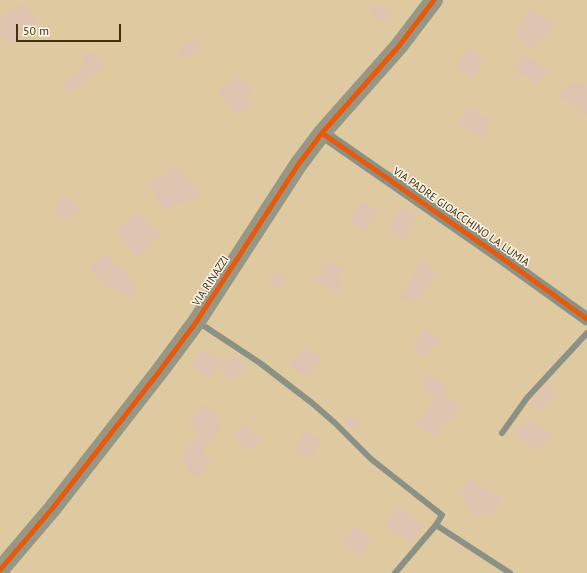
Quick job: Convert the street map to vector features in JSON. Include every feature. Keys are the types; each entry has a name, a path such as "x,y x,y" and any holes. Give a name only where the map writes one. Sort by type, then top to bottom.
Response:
{"street":[{"name":"VIA RINAZZI","path":"0,570 52,509 197,321 298,165 322,133 399,46 434,0"},
{"name":"VIA PADRE GIOACCHINO LA LUMIA","path":"322,133 587,319"}],"lane":[{"path":"197,321 260,364 312,403 335,423 370,459 442,515 436,525 395,573"},
{"path":"502,433 527,398 587,333"},
{"path":"436,525 510,573"}],"building":[{"path":"377,3 391,15 384,23 370,11"},
{"path":"21,4 38,22 10,44 0,30 0,19"},
{"path":"530,9 553,22 547,33 529,48 515,33"},
{"path":"195,38 202,48 184,60 178,51"},
{"path":"468,49 485,61 473,78 456,66"},
{"path":"92,51 104,66 70,93 63,84 87,65 82,58"},
{"path":"523,54 548,71 538,85 514,68"},
{"path":"239,75 253,91 246,98 251,104 238,115 218,93"},
{"path":"577,82 587,88 587,115 560,97 569,84"},
{"path":"469,107 489,120 485,126 488,128 481,139 458,123"},
{"path":"174,165 200,193 189,203 185,199 178,205 176,203 168,211 154,197 157,195 147,185 157,176 160,179"},
{"path":"64,195 79,209 66,222 54,211 59,205 57,203"},
{"path":"361,202 377,212 365,231 349,220"},
{"path":"400,208 416,217 404,238 388,228"},
{"path":"137,211 160,235 138,257 115,232"},
{"path":"105,254 130,275 127,278 138,289 128,299 117,288 113,291 90,269"},
{"path":"327,260 343,269 337,279 342,282 337,292 315,281"},
{"path":"421,262 436,271 419,300 414,297 410,303 400,298"},
{"path":"276,271 287,278 279,290 268,283"},
{"path":"424,329 439,340 426,358 412,347"},
{"path":"303,347 320,358 308,377 290,366"},
{"path":"203,350 221,362 210,378 192,366"},
{"path":"231,354 246,365 233,381 219,369"},
{"path":"429,373 447,386 443,393 461,407 451,421 447,418 435,437 417,425 436,397 420,385"},
{"path":"546,384 555,391 540,410 531,403"},
{"path":"203,404 220,416 215,422 222,426 202,453 212,461 198,478 187,469 189,466 180,459 186,452 184,451 200,432 188,423"},
{"path":"351,415 360,423 354,431 344,423"},
{"path":"527,418 551,434 539,451 515,435"},
{"path":"244,424 262,439 255,448 253,447 249,451 238,441 240,439 235,435"},
{"path":"303,432 321,439 313,458 296,452"},
{"path":"470,479 501,499 491,516 485,512 481,517 465,507 468,502 459,496"},
{"path":"398,507 424,526 411,543 385,525"},
{"path":"355,526 371,540 358,556 342,541"}],"cycle path":[{"path":"0,570 52,509 197,321 298,165 322,133 399,46 434,0"},
{"path":"322,133 587,319"}]}
